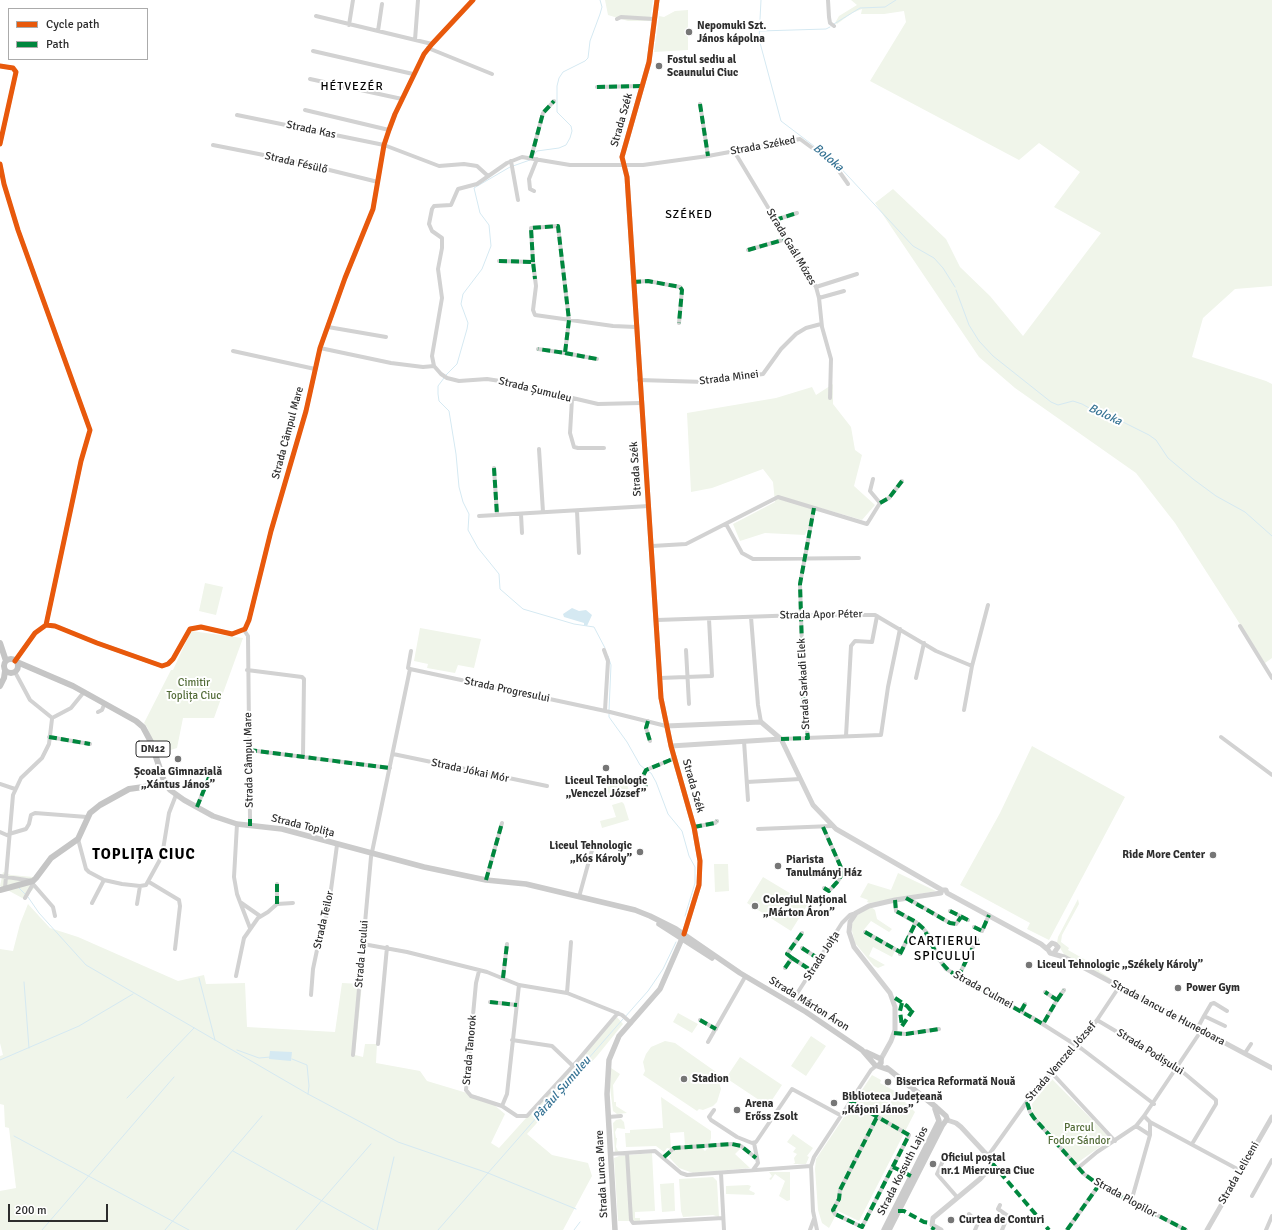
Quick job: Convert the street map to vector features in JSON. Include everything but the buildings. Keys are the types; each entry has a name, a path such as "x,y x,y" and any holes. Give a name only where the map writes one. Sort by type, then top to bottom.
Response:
{"main road":[{"path":"0,643 9,665 0,686"},
{"name":"Strada Toplița","path":"9,665 31,669 68,684 132,719 143,728 151,742 165,784 176,795 213,816 237,824 282,829 337,845 486,880 516,882 628,909 656,918 683,937"},
{"path":"2,889 33,883 52,858 78,839 88,817 100,804 124,791 136,787 165,784"},
{"name":"Strada Márton Áron","path":"683,937 745,977 791,1003 877,1061"},
{"name":"Strada Lunca Mare","path":"615,1230 608,1116 607,1078 609,1056 616,1041 660,989 683,937"},
{"name":"DN12","path":"877,1061 932,1104 942,1119"},
{"name":"Strada Kossuth Lajos","path":"888,1230 911,1176 942,1119"},
{"name":"Strada Kossuth Lajos","path":"884,1230 896,1212 942,1119"}],"street":[{"path":"349,25 353,0"},
{"path":"415,40 418,0"},
{"name":"Strada Câmpul Mare","path":"250,819 247,670 248,636 244,630 249,620 272,531 306,412 320,348 373,209 388,130 413,74 428,48 473,0"},
{"name":"Strada Szék","path":"657,0 649,62 622,154 625,166 657,620 661,701 671,746 694,827 699,851 700,875 695,901 683,937"},
{"path":"828,0 830,23 834,26"},
{"path":"378,32 382,4"},
{"path":"316,16 432,44"},
{"path":"617,19 621,17 654,19"},
{"path":"428,48 492,74"},
{"path":"313,51 413,74"},
{"path":"0,66 13,68 16,72 0,144"},
{"path":"310,79 402,99"},
{"path":"597,87 642,86"},
{"path":"530,158 543,113 554,101"},
{"path":"700,104 708,156"},
{"path":"305,110 388,130"},
{"name":"Strada Kas","path":"238,116 384,146"},
{"name":"Strada Széked","path":"625,166 708,156 800,139 834,164 848,184"},
{"name":"Strada Fésülő","path":"214,145 289,160 378,182"},
{"path":"384,146 439,166 464,164 477,166 488,176"},
{"name":"Strada Gaál Mózes","path":"734,151 816,287 819,298 821,324 831,359 830,398"},
{"path":"320,348 398,364 423,367 434,366 432,351 442,303 438,269 443,241 442,238 430,228 432,209 436,205 451,205 458,189 477,184 488,176 512,164 522,157 570,165 625,166"},
{"path":"534,191 530,189 529,179 537,159"},
{"path":"0,164 18,230 90,430 81,461 46,625 35,634 9,665 30,700 53,718"},
{"path":"512,164 518,200"},
{"path":"775,220 797,213"},
{"path":"565,354 569,320 558,226 531,228 536,286 533,314 538,316 569,320 613,326 636,328"},
{"path":"748,250 786,239"},
{"path":"499,261 533,262"},
{"path":"816,287 856,274"},
{"path":"633,282 648,281 680,287 682,290 679,323"},
{"path":"819,298 844,290"},
{"name":"Strada Minei","path":"639,380 705,382 763,374 781,350 796,334 806,328 821,324"},
{"path":"328,327 386,336"},
{"path":"538,349 597,359"},
{"path":"233,351 315,369"},
{"name":"Strada Șumuleu","path":"434,366 445,377 465,382 493,379 598,404 641,403"},
{"path":"572,399 570,433 574,447 604,448"},
{"path":"539,449 543,512"},
{"path":"494,468 497,515"},
{"path":"873,479 870,491 880,503"},
{"path":"652,546 686,544 778,497 867,524 880,503 889,498 902,481"},
{"path":"479,516 649,506"},
{"name":"Strada Sarkadi Elek","path":"808,738 804,709 800,584 814,508"},
{"path":"577,511 579,553"},
{"path":"521,514 522,533"},
{"path":"726,524 742,553 747,557 759,560 860,558"},
{"path":"964,710 972,666 988,605"},
{"name":"Strada Apor Péter","path":"657,620 851,614 876,616 936,651 972,666"},
{"path":"846,736 851,646 855,642 872,642 876,616"},
{"path":"751,617 758,705 761,722 781,739 813,805 832,826 851,839 944,892 1041,944 1049,947 1055,944 1058,949 1054,953"},
{"path":"660,678 712,676 709,619"},
{"path":"46,625 55,626 97,644 162,666 168,664 174,659 190,629 201,628 232,634 244,630"},
{"path":"1240,626 1272,678"},
{"path":"671,746 781,739 881,735 888,687 900,629"},
{"path":"916,678 924,643"},
{"path":"604,650 608,661 607,711"},
{"path":"686,650 689,704"},
{"path":"372,853 410,670 408,668 411,651"},
{"path":"247,670 303,678 303,756"},
{"name":"Strada Progresului","path":"410,670 607,711 666,726"},
{"path":"2,889 6,876 10,813 15,789 30,768 42,758 49,744 53,718 71,708 84,692"},
{"path":"98,712 104,705"},
{"path":"648,721 646,728 650,741"},
{"path":"666,726 761,722"},
{"path":"1221,737 1272,775"},
{"path":"49,738 90,744"},
{"path":"744,741 748,800"},
{"path":"249,750 390,768"},
{"name":"Strada Jókai Mór","path":"393,754 547,786"},
{"path":"646,786 643,776 646,770 675,758"},
{"path":"197,807 212,770"},
{"path":"747,782 800,779"},
{"path":"0,784 15,789"},
{"path":"78,839 86,869 104,880 140,886 146,885 162,856 170,809 176,795"},
{"path":"0,832 9,835 26,829 31,815 35,813 88,817"},
{"path":"694,827 715,823 717,820"},
{"path":"486,880 502,823"},
{"path":"237,824 234,880 240,902 250,928"},
{"path":"758,829 832,826"},
{"path":"823,827 843,872 838,881 829,890 824,888"},
{"name":"Strada Teilor","path":"311,995 313,969 321,931 328,912 337,845"},
{"path":"579,897 592,850"},
{"name":"Strada Lacului","path":"352,1055 372,853"},
{"path":"0,876 6,876 33,883 53,907 55,916"},
{"path":"92,903 104,880"},
{"path":"149,882 179,900 180,906 174,949"},
{"path":"25,898 33,883"},
{"path":"277,884 277,904"},
{"path":"137,904 140,886"},
{"path":"820,1230 817,1228 814,1218 811,1166 816,1151 877,1061 885,1052 894,1033 896,1012 893,999 854,948 850,937 850,924 856,913 868,906 944,892"},
{"path":"906,898 950,923 956,924 961,917"},
{"name":"Strada Culmei","path":"895,900 896,911 916,922 928,934 943,965 958,977 1043,1024 1077,1047 1154,1104"},
{"path":"240,902 260,916"},
{"path":"236,976 244,938 250,928 260,916 268,912 277,904 293,903"},
{"path":"950,911 968,920"},
{"name":"Strada Joița","path":"791,1003 842,923 850,915 856,913"},
{"path":"974,927 982,931 989,915"},
{"path":"865,932 900,953 916,922"},
{"path":"802,932 787,954 812,971"},
{"path":"958,977 977,939"},
{"path":"567,993 571,942"},
{"path":"363,944 387,948 479,971 504,978 519,985 567,993 618,1013 631,1023"},
{"path":"504,978 507,944"},
{"name":"Strada Iancu de Hunedoara","path":"1049,947 1050,953 1064,957 1272,1068"},
{"path":"378,1044 387,948"},
{"path":"802,948 819,960"},
{"name":"Strada Iancu de Hunedoara","path":"1058,949 1064,957"},
{"path":"785,968 792,958"},
{"name":"Strada Tanorok","path":"479,971 476,983 466,1090 471,1096 502,1106 517,1116 527,1116 573,1066 618,1013"},
{"path":"708,1042 745,977"},
{"path":"502,1106 507,1094 519,985"},
{"name":"Strada Venczel József","path":"988,1156 1038,1086 1077,1047 1098,1020 1119,987"},
{"path":"1043,1024 1064,990"},
{"path":"1045,992 1057,1000"},
{"path":"490,1002 516,1005"},
{"path":"1078,1168 1136,1126 1154,1104 1178,1068 1199,1030 1204,1016 1211,1004 1214,1003 1227,1011"},
{"path":"1021,1011 1024,1004"},
{"path":"1204,1016 1225,1026"},
{"path":"700,1020 716,1029"},
{"name":"Strada Podișului","path":"1098,1020 1178,1068 1217,1102 1192,1144"},
{"path":"894,1033 906,1034 939,1029"},
{"path":"512,1040 552,1046 573,1066"},
{"path":"1245,1053 1251,1044"},
{"path":"1051,1072 1115,1141"},
{"path":"753,1170 758,1163 754,1143 792,1090 840,1115"},
{"path":"850,1101 909,1135 863,1227 834,1213 834,1209 839,1199 840,1190 876,1117"},
{"name":"Strada Plopilor","path":"1027,1102 1028,1108 1034,1118 1078,1168 1099,1185 1186,1230"},
{"path":"714,1110 709,1117 711,1120 737,1137 754,1143"},
{"name":"Strada Lunca Mare","path":"608,1116 621,1116"},
{"path":"1144,1116 1150,1122 1241,1171"},
{"name":"Strada Leliceni","path":"1207,1230 1272,1117"},
{"path":"941,1230 932,1226 931,1222 935,1216 988,1170 990,1164 988,1156 957,1123 942,1119"},
{"path":"1131,1202 1150,1135 1150,1122"},
{"path":"1136,1126 1150,1135"},
{"path":"664,1157 673,1149 732,1144 741,1146 756,1158"},
{"path":"610,1154 652,1151 664,1157 684,1174 721,1173 811,1166"},
{"path":"627,1153 632,1222 635,1224 723,1218"},
{"path":"946,1154 937,1174 957,1197"},
{"path":"1252,1196 1272,1160"},
{"path":"893,1167 911,1176"},
{"path":"721,1173 724,1230"},
{"path":"1068,1230 1099,1185"},
{"path":"1000,1205 998,1209 1008,1216 1002,1230"},
{"path":"969,1214 978,1223 975,1230"},
{"path":"1266,1230 1272,1216"},
{"path":"810,1230 814,1218"}],"green space":[{"path":"605,0 653,0 650,21 628,21 608,15"},
{"path":"851,0 1272,0 1272,286 1235,289 1203,318 1192,357 1272,384 1272,658 1265,663 1175,523 1136,473 1015,388 979,357 875,203 893,189 946,239 960,267 990,296 1023,336 1101,233 1054,207 1080,172 1039,143 1019,160 870,81 906,22 904,11 884,14 861,14 862,9 852,13 837,24 835,23 839,16 857,5"},
{"path":"688,10 688,50 654,52 659,16 664,17 675,11"},
{"path":"833,384 833,404 851,427 855,450 862,455 854,486 875,505 862,520 817,507 805,535 765,533 740,541 733,524 775,502 773,482 763,469 712,488 691,492 687,413 776,398 812,387 816,395"},
{"path":"205,583 223,587 216,615 199,611"},
{"path":"420,628 481,639 474,668 458,665 455,673 427,668 428,664 414,661"},
{"name":"Cimitir Toplița Ciuc","path":"191,631 243,638 214,718 183,718 177,748 158,754 144,723 171,670 173,670"},
{"path":"1032,746 1125,797 1049,940 1027,929 1030,923 960,885 1000,813"},
{"path":"626,781 630,794 610,800 607,787"},
{"path":"622,802 629,820 602,828 600,821 616,817 612,805"},
{"path":"714,864 728,864 729,891 715,892"},
{"path":"3,872 11,875 33,877 36,886 24,899 0,886"},
{"path":"898,873 936,891 870,903 867,902 868,900 860,897 868,883 891,890"},
{"path":"763,877 808,904 791,931 747,903"},
{"path":"1078,899 1079,904 1062,935 1061,942 1069,948 1068,950 1100,968 1099,971 1110,978 1110,980 1065,956 1057,943 1058,937"},
{"path":"28,904 50,928 78,937 178,981 204,975 206,984 245,983 247,1027 335,1032 342,983 362,984 355,1055 363,1057 365,1044 377,1044 376,1063 420,1071 427,1081 487,1099 505,1114 491,1143 499,1148 617,1017 623,1024 597,1056 527,1134 552,1155 588,1163 592,1176 563,1230 0,1230 0,1191 16,1188 9,1128 5,1127 4,1105 0,1104 0,1056 3,1055 0,1043 0,949 13,951 20,924"},
{"path":"871,907 875,910 877,919 892,929 889,932 871,921 862,932 895,951 892,957 873,947 869,956 885,965 878,968 874,966 855,943 852,931 852,924 856,916"},
{"path":"678,1013 698,1024 692,1033 673,1022"},
{"path":"811,1036 826,1046 806,1076 791,1066"},
{"name":"Stadion","path":"665,1041 675,1043 716,1072 721,1089 717,1102 713,1106 703,1110 699,1109 697,1111 643,1075 645,1071 643,1062 646,1054 651,1047"},
{"path":"740,1057 782,1085 768,1106 726,1078"},
{"path":"611,1068 620,1074 613,1085 614,1102 616,1102 616,1106 627,1113 617,1114 613,1111 610,1087"},
{"path":"872,1075 881,1080 880,1083 893,1090 915,1112 859,1221 838,1211 829,1228 822,1223 818,1210 815,1169 816,1159"},
{"name":"Parcul Fodor Sándor","path":"1052,1079 1111,1139 1077,1163 1033,1113 1032,1104"},
{"path":"661,1097 711,1131 709,1145 685,1146 684,1132 670,1133 671,1149 667,1148 664,1152 656,1146 626,1147 625,1133 630,1133 630,1130 663,1128"},
{"path":"621,1119 624,1122 625,1129 617,1128 615,1132 617,1138 616,1147 618,1151 622,1152 615,1152 613,1123 616,1120"},
{"path":"793,1134 813,1148 807,1156 809,1157 806,1164 793,1164 795,1163 794,1158 797,1154 793,1152 796,1148 787,1142"},
{"path":"730,1146 741,1148 735,1154 750,1168 693,1173 679,1168 669,1157 674,1150 701,1147 705,1151 709,1147"},
{"path":"652,1153 655,1211 635,1212 635,1218 640,1218 640,1221 618,1221 614,1158 619,1156"},
{"path":"769,1172 790,1172 790,1200 787,1201 779,1196 785,1181 775,1174 771,1180 769,1179 772,1176"},
{"path":"713,1177 717,1181 719,1217 713,1215 683,1217 681,1211 679,1179"},
{"path":"674,1183 675,1211 662,1212 660,1184"},
{"path":"726,1186 751,1186 749,1190 755,1193 754,1195 726,1194"}],"water":[{"path":"572,608 579,611 586,610 592,615 587,626 584,625 584,623 564,617 563,614"},
{"path":"270,1051 292,1052 291,1061 269,1059"}],"waterway":[{"name":"Pârâul Șumuleu","path":"533,156 537,151 559,148 566,145 570,138 572,131 571,126 557,112 557,86 559,78 563,72 588,58 590,41 602,7 600,0"},
{"name":"Boloka","path":"761,0 759,39 781,121 835,162 913,246 934,258 943,268 955,287"},
{"path":"834,24 860,8 885,7 896,0"},
{"path":"760,31 826,29 830,27"},
{"name":"Pârâul Șumuleu","path":"513,166 530,160"},
{"name":"Pârâul Șumuleu","path":"446,375 457,364 467,329 468,323 461,304 463,294 482,269 491,246 489,225 480,213 474,188 510,167"},
{"name":"Boloka","path":"956,290 969,325 979,341 993,356 1051,402 1058,405 1073,401 1082,404 1102,415 1117,419 1149,435 1156,440 1168,458 1193,479 1216,496 1245,512 1272,536"},
{"name":"Pârâul Șumuleu","path":"444,378 438,386 439,401 449,411 456,454 459,487 463,502 469,514 468,530 478,548 499,574 500,589 523,609 574,624 594,627 605,648"},
{"name":"Pârâul Șumuleu","path":"608,656 611,665 609,711"},
{"name":"Pârâul Șumuleu","path":"609,714 609,717 627,742 640,765 645,769"},
{"name":"Pârâul Șumuleu","path":"647,771 651,773 656,782 668,814 682,831 689,856 695,867 695,883 685,916"},
{"path":"19,888 25,894"},
{"path":"28,897 39,913 86,965 308,1094 398,1142 488,1173 576,1209"},
{"name":"Pârâul Șumuleu","path":"625,1017 648,991 663,969 676,942"},
{"path":"199,978 215,1040"},
{"path":"24,982 29,1048"},
{"path":"0,1060 79,1026 133,994"},
{"name":"Pârâul Șumuleu","path":"438,1230 623,1019"},
{"path":"127,1098 194,1028"},
{"path":"237,1050 259,1058 271,1057"},
{"path":"292,1059 307,1065 309,1086 308,1094"},
{"path":"42,1230 174,1077"},
{"path":"165,1230 262,1116"},
{"path":"14,1136 189,1230"},
{"path":"296,1230 371,1144"},
{"path":"233,1151 374,1230"},
{"path":"377,1230 394,1157"},
{"path":"574,1230 580,1222"}],"marked path":[{"path":"597,87 642,86"},
{"path":"531,158 543,113 554,101"},
{"path":"700,104 708,156"},
{"path":"775,220 797,213"},
{"path":"533,262 531,228 558,226 569,320 565,353 538,349"},
{"path":"748,250 786,239"},
{"path":"499,261 533,262 535,279"},
{"path":"633,282 648,281 680,287 682,290 679,323"},
{"path":"565,353 597,359"},
{"path":"494,468 497,515"},
{"path":"880,503 889,498 902,481"},
{"path":"781,739 808,738 804,709 800,584 814,508"},
{"path":"648,721 646,728 650,741"},
{"path":"49,737 90,744"},
{"path":"249,750 390,768"},
{"path":"646,786 643,776 646,770 675,758"},
{"path":"197,807 212,770"},
{"path":"250,819 250,826"},
{"path":"694,827 715,823 717,821"},
{"path":"486,880 502,823"},
{"path":"823,827 843,872 838,881 829,891 824,888"},
{"path":"277,884 277,904"},
{"path":"906,898 950,923 956,924 961,917"},
{"path":"895,900 896,911 916,922 924,929 940,961 949,971 1043,1024 1057,1000 1045,992"},
{"path":"950,911 968,920"},
{"path":"974,927 982,931 989,915"},
{"path":"900,954 916,922"},
{"path":"865,932 900,952"},
{"path":"785,968 792,958 787,954 802,933"},
{"path":"958,977 977,939"},
{"path":"503,978 507,944"},
{"path":"802,948 819,959"},
{"path":"792,958 812,971"},
{"path":"1057,1000 1064,990"},
{"path":"895,998 907,1006 912,1012"},
{"path":"490,1002 517,1005"},
{"path":"902,1003 900,1011 902,1026"},
{"path":"1021,1011 1025,1004"},
{"path":"902,1026 913,1010"},
{"path":"700,1020 716,1029"},
{"path":"894,1033 906,1034 939,1029"},
{"path":"850,1101 909,1135 862,1227 835,1214 833,1210 839,1199 840,1190 877,1117"},
{"path":"1027,1102 1030,1112 1034,1118 1084,1174 1099,1185 1186,1230"},
{"path":"664,1157 674,1148 732,1144 741,1146 756,1158"},
{"path":"992,1163 1049,1230"},
{"path":"893,1167 911,1176"},
{"path":"1067,1230 1099,1185"},
{"path":"898,1211 904,1211 924,1222 931,1223"}],"cycle path":[{"path":"15,661 35,633 46,625 55,626 97,643 162,666 168,664 173,659 190,629 201,627 232,634 245,629 249,620 271,531 306,411 320,348 345,278 373,209 384,145 389,130 395,114 424,54 473,0"},
{"path":"657,0 649,62 622,157 627,177 661,698 671,746 694,827 700,861 699,885 684,934"},
{"path":"0,66 13,68 16,72 0,144"},
{"path":"0,164 4,184 18,230 90,430 81,461 46,625"}],"place":[{"name":"Nepomuki Szt. János kápolna","path":"689,32"},
{"name":"Fostul sediu al Scaunului Ciuc","path":"659,66"},
{"name":"Școala Gimnazială „Xántus János”","path":"178,759"},
{"name":"Liceul Tehnologic „Venczel József”","path":"606,768"},
{"name":"Liceul Tehnologic „Kós Károly”","path":"640,852"},
{"name":"Ride More Center","path":"1213,855"},
{"name":"Piarista Tanulmányi Ház","path":"778,866"},
{"name":"Colegiul Național „Márton Áron”","path":"755,906"},
{"name":"Liceul Tehnologic „Székely Károly”","path":"1029,965"},
{"name":"Power Gym","path":"1178,988"},
{"name":"Stadion","path":"684,1079"},
{"name":"Biserica Reformată Nouă","path":"888,1082"},
{"name":"Biblioteca Județeană „Kájoni János”","path":"834,1103"},
{"name":"Arena Erőss Zsolt","path":"737,1110"},
{"name":"Oficiul poștal nr.1 Miercurea Ciuc","path":"933,1164"},
{"name":"Curtea de Conturi","path":"951,1220"}],"district":[{"name":"HÉTVEZÉR","path":"352,87"},
{"name":"SZÉKED","path":"689,215"},
{"name":"TOPLIȚA CIUC","path":"144,855"},
{"name":"CARTIERUL SPICULUI","path":"945,950"}]}
